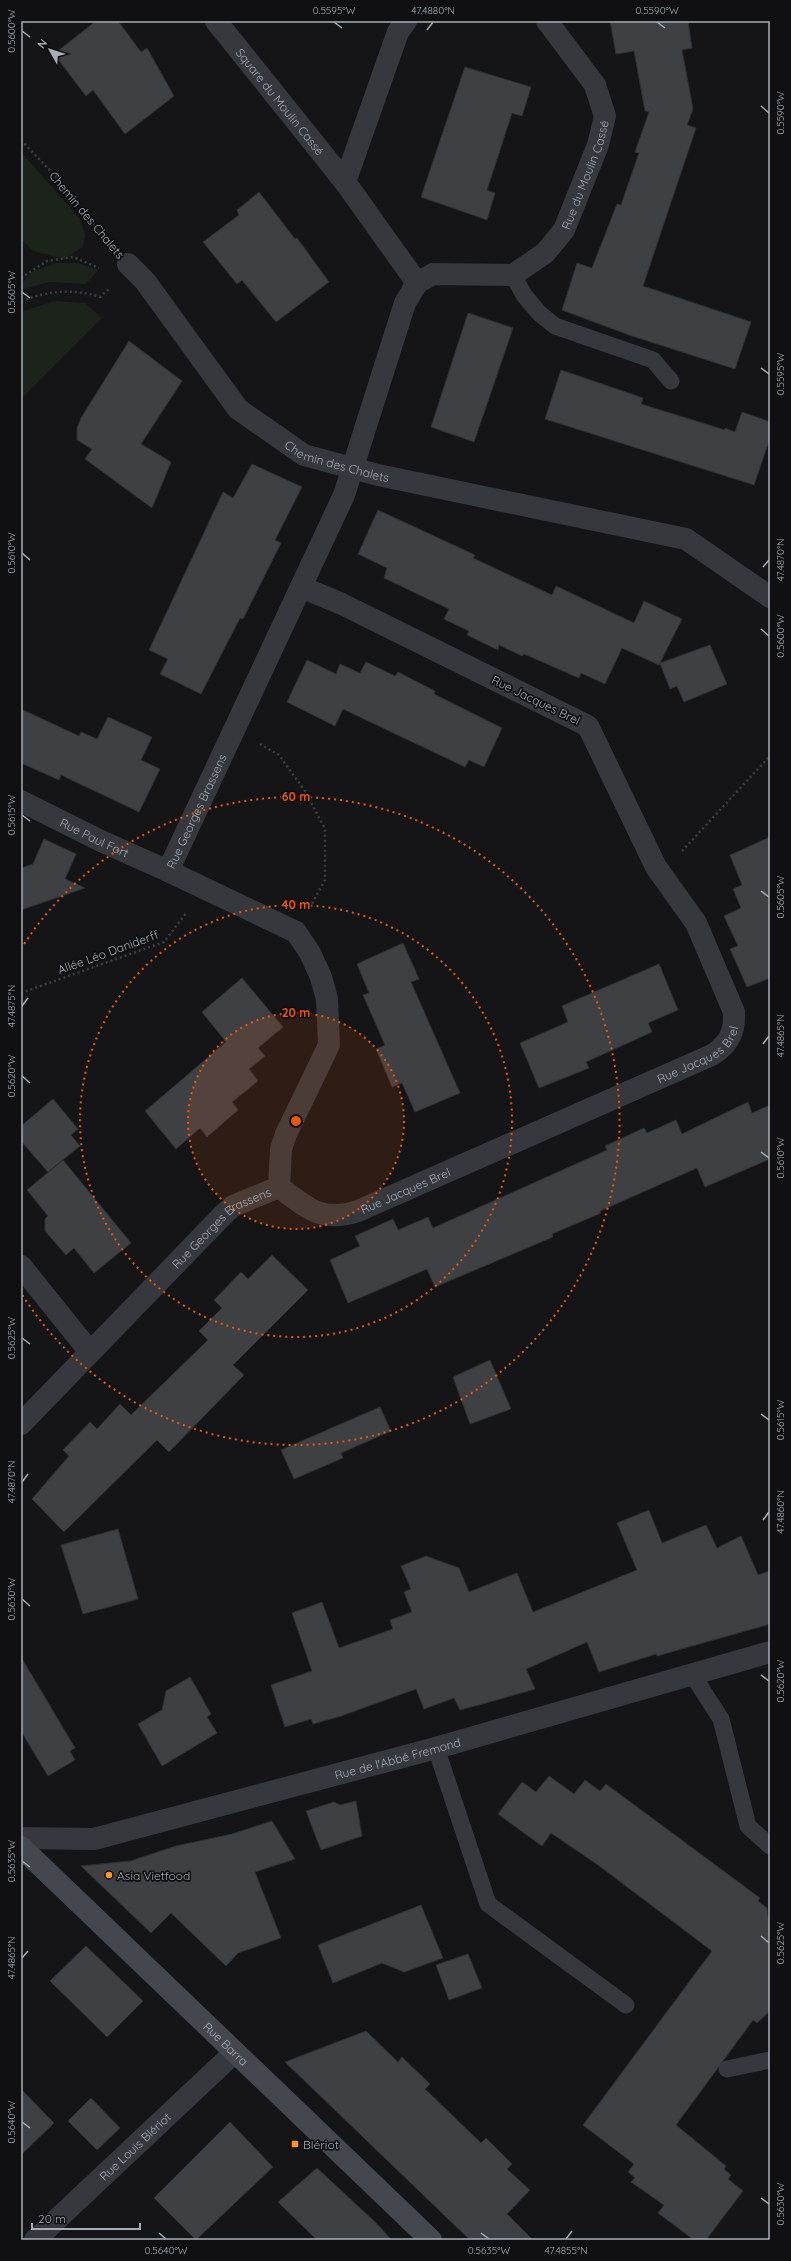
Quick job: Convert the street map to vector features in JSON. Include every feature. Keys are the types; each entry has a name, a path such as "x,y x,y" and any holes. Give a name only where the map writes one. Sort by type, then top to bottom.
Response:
{"main road":[{"name":"Rue Barra","path":"21,1847 431,2240"}],"street":[{"name":"Square du Moulin Cassé","path":"216,21 345,182 416,283"},
{"path":"345,182 398,32 406,21"},
{"name":"Rue du Moulin Cassé","path":"513,274 545,253 564,230 598,145 606,116 595,85 547,21"},
{"name":"Chemin des Chalets","path":"128,264 144,281 238,409 304,455 354,469 686,539 770,597"},
{"path":"354,469 405,303 416,283 433,274 513,274"},
{"name":"Rue Georges Brassens","path":"21,1424 224,1214 233,1206 279,1187 281,1149 286,1134 329,1045 328,1007 321,977 310,953 296,932 168,871 344,495 354,469"},
{"name":"Rue Jacques Brel","path":"279,1187 308,1209 319,1214 331,1217 345,1216 712,1055 724,1048 731,1037 735,1025 734,1012 696,924 656,867 588,726 342,604 301,587"},
{"name":"Rue Paul Fort","path":"21,801 101,841 168,871"},
{"path":"21,1266 90,1352"},
{"name":"Rue de l'Abbé Fremond","path":"21,1838 94,1839 436,1748 770,1652"},
{"name":"Rue Louis Blériot","path":"35,2240 235,2052"}],"lane":[{"path":"513,274 524,295 539,313 555,326 653,360 671,381"},
{"path":"692,1674 721,1718 748,1826 770,1846"},
{"path":"436,1748 488,1904 626,2005"},
{"path":"727,2069 770,2060"}],"path":[{"name":"Chemin des Chalets","path":"21,140 60,181 111,247 128,264"},
{"path":"21,278 47,261 73,257 104,270"},
{"path":"21,301 50,291 85,292 100,297 114,285"},
{"path":"235,728 279,755 305,791 325,829 325,880 296,932"},
{"path":"677,856 770,756"},
{"name":"Allée Léo Daniderff","path":"21,993 164,942 188,910"}],"shaded area":[{"path":"21,152 80,219 85,234 83,247 64,259 33,251 21,239"},
{"path":"56,263 78,263 98,270 86,284 49,282 21,290 21,283 34,271"},
{"path":"54,301 85,303 102,318 22,398 21,312"}],"building":[{"path":"96,21 118,21 141,52 147,48 174,96 125,134 93,90 86,96 54,54"},
{"path":"610,21 688,21 692,48 682,50 693,109 687,125 696,128 643,286 751,322 735,369 629,335 562,310 577,263 592,268 617,204 621,205 639,153 635,152 649,112 645,111 634,51 616,54"},
{"path":"465,67 531,87 522,116 512,113 487,190 495,193 487,220 421,197"},
{"path":"259,192 295,239 297,238 329,282 276,322 242,280 237,284 203,242 239,215 237,210"},
{"path":"468,313 513,328 474,442 431,427"},
{"path":"129,341 182,381 141,444 171,462 152,508 85,459 92,449 77,440 77,428 81,418"},
{"path":"561,370 643,398 641,404 725,430 725,428 735,432 742,412 770,422 770,438 754,485 545,419"},
{"path":"252,464 302,487 275,540 281,543 243,619 240,618 201,694 160,674 168,659 149,650 223,492 233,498"},
{"path":"378,510 475,555 473,558 552,595 556,586 634,623 644,601 682,619 659,665 622,648 605,684 581,673 579,678 524,654 522,656 499,645 498,650 467,635 469,631 444,619 449,609 384,578 387,568 358,554"},
{"path":"710,645 727,684 684,702 677,686 670,689 660,663"},
{"path":"307,660 336,674 340,664 360,673 366,662 395,676 398,672 435,691 434,694 502,728 484,767 469,760 465,767 343,709 335,726 287,702"},
{"path":"21,709 79,736 81,732 97,739 108,717 152,737 141,760 160,769 139,812 61,775 59,780 21,763"},
{"path":"770,837 770,978 747,987 730,949 738,946 724,916 741,908 733,889 742,885 730,855"},
{"path":"44,839 76,854 65,879 85,888 21,910 21,868 33,864"},
{"path":"403,943 419,979 411,982 460,1093 415,1112 402,1083 392,1087 376,1049 385,1045 363,995 369,993 357,964"},
{"path":"659,964 678,1010 648,1023 652,1032 586,1062 589,1068 539,1088 520,1043 568,1022 562,1006"},
{"path":"242,978 283,1027 258,1048 265,1056 249,1069 258,1081 232,1102 238,1110 207,1137 200,1128 176,1149 145,1111 226,1042 202,1012"},
{"path":"53,1099 78,1129 71,1135 80,1146 48,1172 21,1141 21,1126"},
{"path":"748,1102 752,1113 770,1105 770,1159 705,1187 697,1168 552,1234 553,1237 435,1287 427,1269 348,1303 330,1260 360,1246 355,1236 393,1219 398,1230 428,1217 433,1228 607,1150 605,1146 644,1128 647,1133 676,1120 682,1134"},
{"path":"63,1160 131,1243 94,1273 74,1248 66,1255 45,1231 45,1219 48,1216 27,1190"},
{"path":"272,1255 308,1290 233,1365 244,1375 169,1452 157,1440 64,1532 32,1499 69,1456 63,1450 90,1422 97,1429 120,1404 131,1415 208,1340 199,1331 222,1308 214,1300 241,1272 248,1279"},
{"path":"490,1360 511,1409 470,1424 453,1377"},
{"path":"380,1407 391,1431 341,1453 343,1458 294,1479 281,1450"},
{"path":"649,1510 662,1543 706,1525 717,1548 741,1536 758,1575 770,1571 770,1624 657,1656 656,1654 599,1672 587,1642 526,1669 535,1689 493,1701 460,1710 454,1698 424,1709 416,1689 341,1716 313,1724 311,1719 285,1727 271,1685 312,1671 292,1613 322,1602 339,1648 393,1629 390,1620 412,1612 404,1592 411,1589 401,1566 426,1556 459,1568 469,1592 517,1573 533,1612 637,1570 617,1523"},
{"path":"118,1529 138,1599 83,1614 61,1545"},
{"path":"21,1657 75,1748 70,1751 75,1760 48,1776 21,1731"},
{"path":"190,1677 211,1714 207,1717 217,1733 162,1766 138,1724 162,1710 166,1691"},
{"path":"549,1776 574,1794 585,1780 600,1791 606,1784 760,1898 758,1901 767,1908 770,1932 770,2011 757,2023 753,2020 676,2125 726,2166 724,2169 731,2175 728,2179 743,2191 706,2240 694,2240 658,2213 664,2205 631,2182 635,2178 628,2172 634,2164 583,2125 712,1951 598,1865 551,1833 542,1846 498,1814 522,1782 536,1792"},
{"path":"356,1801 362,1836 321,1850 306,1811 334,1802 340,1805"},
{"path":"272,1821 295,1859 255,1872 281,1938 238,1953 226,1966 171,1913 151,1933 81,1866 130,1861 176,1846 232,1834"},
{"path":"421,1905 443,1958 404,1972 382,1963 333,1983 318,1945"},
{"path":"86,1946 143,2001 107,2037 50,1981"},
{"path":"468,1954 482,1988 449,2000 436,1965"},
{"path":"366,2031 398,2062 402,2057 430,2084 425,2089 481,2143 486,2138 512,2164 507,2169 530,2190 507,2214 533,2240 470,2240 285,2062"},
{"path":"21,2089 54,2123 21,2155"},
{"path":"91,2098 120,2128 97,2150 68,2121"},
{"path":"230,2122 273,2167 196,2240 154,2198"},
{"path":"317,2168 374,2221 392,2240 317,2240 278,2202"}],"place":[{"name":"Asia Vietfood","path":"109,1875"},
{"name":"Blériot","path":"295,2144"}]}
